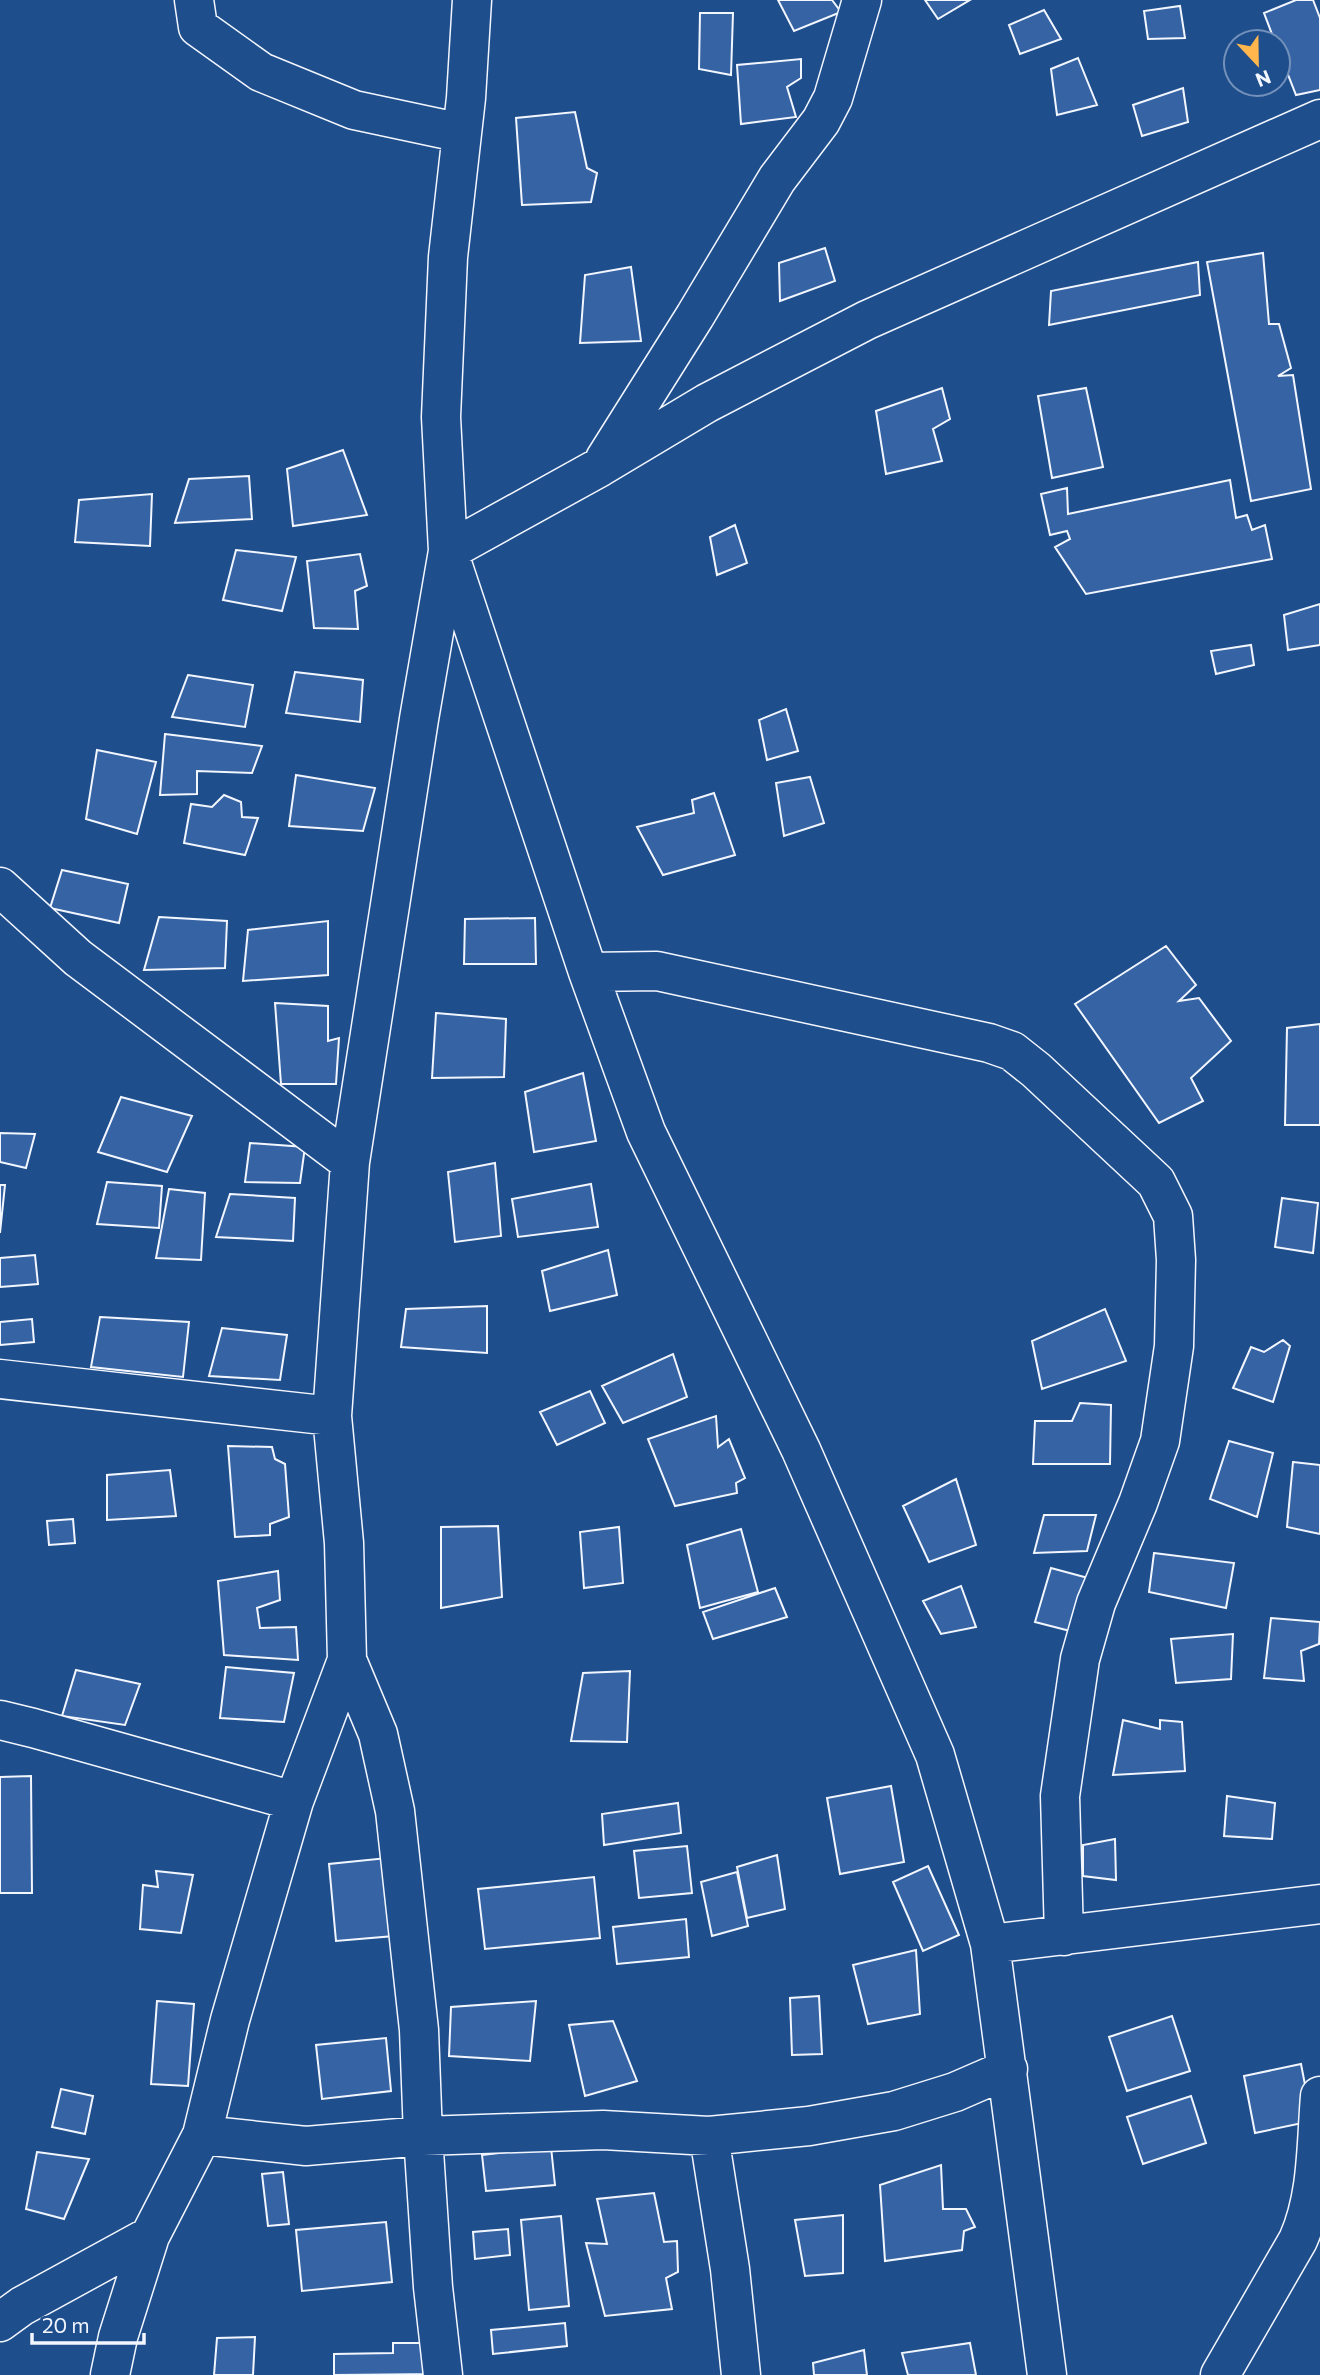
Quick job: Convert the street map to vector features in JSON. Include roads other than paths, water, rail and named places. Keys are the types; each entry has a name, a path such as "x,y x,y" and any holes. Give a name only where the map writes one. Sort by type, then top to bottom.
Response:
{"street":[{"path":"194,0 198,27 261,72 354,110 462,133"},
{"path":"443,2375 433,2287 419,2031 396,1811 378,1734 347,1660 344,1544 332,1416 349,1162 448,551 441,417 448,257 462,133 472,0"},
{"path":"600,467 777,179 821,121 833,98 862,0"},
{"path":"448,551 600,467 707,403 867,320 1320,119"},
{"path":"448,551 588,972 646,1132 801,1450 935,1755 990,1944 1047,2375"},
{"path":"0,887 78,958 349,1162"},
{"path":"588,972 657,971 849,1011 1012,1051 1156,1182 1173,1216 1177,1260 1174,1346 1160,1441 1139,1503 1096,1603 1080,1659 1060,1796 1064,1936"},
{"path":"0,1380 332,1416"},
{"path":"110,2375 118,2337 150,2236 202,2135 230,2020 293,1801 347,1660"},
{"path":"0,1720 293,1801"},
{"path":"990,1944 1320,1904"},
{"path":"202,2135 306,2147 423,2136 603,2130 709,2136 809,2126 894,2111 955,2092 1008,2070"},
{"path":"1220,2375 1292,2252 1307,2220 1313,2195 1320,2096"},
{"path":"709,2136 730,2269 741,2375"},
{"path":"0,2322 22,2306 150,2236"}]}
